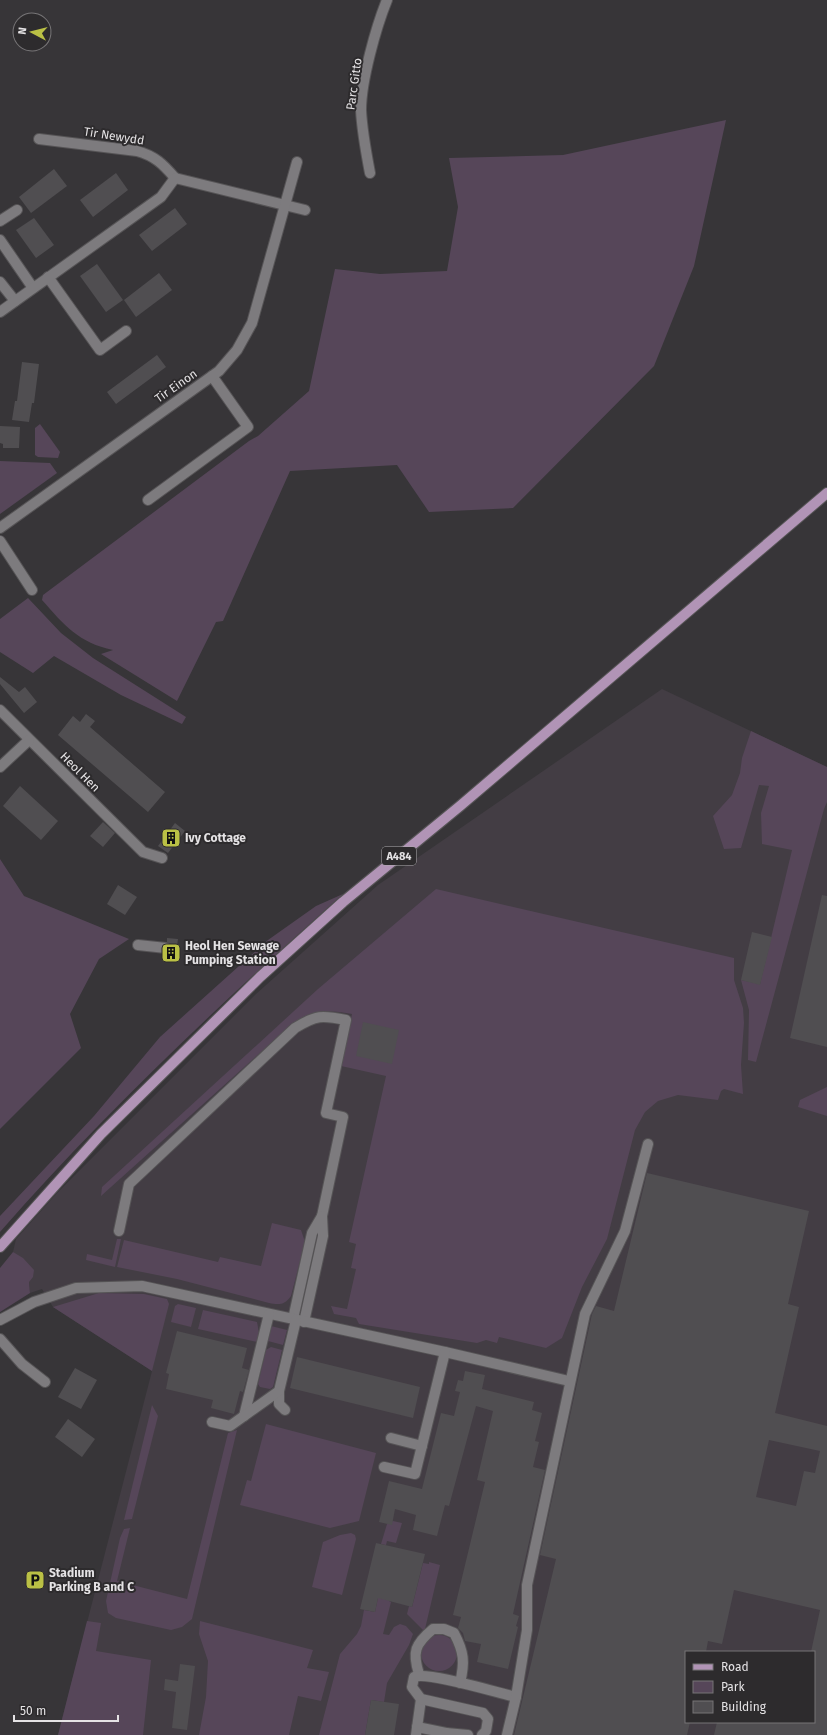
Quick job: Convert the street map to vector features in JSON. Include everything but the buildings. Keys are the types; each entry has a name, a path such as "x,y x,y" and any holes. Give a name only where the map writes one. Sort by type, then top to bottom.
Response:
{"main road":[{"name":"A484","path":"0,1247 101,1134 260,977 343,902 460,806 826,494"}],"street":[{"name":"Parc Gitto","path":"370,173 361,108 365,81 378,22 387,0"},
{"name":"Tir Newydd","path":"39,139 137,151 149,154 160,161 175,178"},
{"name":"Tir Einon","path":"0,528 219,371 237,350 252,323 297,162"},
{"path":"0,312 161,197 175,178 305,210"},
{"path":"0,221 17,210"},
{"path":"0,240 33,288"},
{"path":"48,277 100,350 126,331"},
{"path":"0,282 15,301"},
{"path":"148,500 248,427 212,376"},
{"path":"0,541 32,590"},
{"name":"Heol Hen","path":"0,710 143,852 162,858"},
{"path":"0,767 29,740"},
{"path":"138,945 166,948"},
{"path":"119,1231 130,1184 295,1028 311,1018 328,1016 346,1020 326,1113 343,1116 322,1216 323,1236 279,1391 279,1404 285,1410"},
{"path":"507,1735 516,1697 527,1630 527,1585 569,1382 585,1314 625,1231 648,1144"},
{"path":"298,1320 312,1233 322,1216"},
{"path":"0,1320 34,1302 76,1288 142,1286 445,1352 569,1382"},
{"path":"244,1416 269,1314"},
{"path":"0,1338 22,1364 45,1382"},
{"path":"384,1467 415,1474 445,1352"},
{"path":"212,1422 230,1426 279,1391"},
{"path":"392,1438 422,1446"},
{"path":"419,1674 415,1660 419,1642 433,1629 444,1629 454,1633 462,1648 464,1666 460,1683"},
{"path":"482,1735 486,1731 488,1719 483,1713 421,1699 412,1687 414,1677 419,1674 516,1697"},
{"path":"421,1699 417,1731 468,1735"}],"shaded area":[{"path":"662,689 827,767 827,1735 58,1735 152,1371 53,1307 42,1289 30,1293 29,1282 13,1252 16,1239 56,1194 256,994 378,885"}],"green space":[{"path":"726,120 694,266 654,366 513,508 429,512 397,465 290,471 223,621 216,622 177,701 101,654 113,650 101,647 81,638 65,625 42,600 43,595 249,441 258,436 309,391 335,269 380,274 447,271 458,207 449,158 563,155"},
{"path":"40,424 60,452 58,458 38,457 35,455 35,428"},
{"path":"0,461 50,463 57,473 0,514"},
{"path":"28,598 61,633 93,658 186,717 182,724 121,695 54,656 33,673 0,652 0,619"},
{"path":"751,731 827,767 827,802 756,1062 748,1060 749,1010 741,980 760,984 792,850 762,844 761,813 769,786 759,785 741,848 724,849 713,816 732,795 740,773 742,758"},
{"path":"0,859 24,896 129,939 99,959 70,1014 81,1048 0,1129"},
{"path":"436,889 734,958 734,980 743,1008 744,1023 741,1065 743,1094 724,1089 721,1091 718,1100 678,1095 658,1101 645,1112 635,1130 607,1239 582,1287 562,1338 546,1348 499,1337 497,1343 486,1340 477,1343 359,1324 356,1318 334,1314 331,1306 347,1309 356,1269 351,1268 356,1244 349,1242 386,1076 341,1066 352,1014 335,1011 321,1013 292,1024 101,1196 102,1187 318,989"},
{"path":"343,894 210,1016 123,1100 40,1187 0,1232 0,1216 94,1116 160,1037 268,940 316,906"},
{"path":"827,1087 827,1116 798,1107 800,1100"},
{"path":"272,1223 301,1230 305,1242 291,1296 282,1304 269,1303 177,1279 117,1267 124,1240 218,1262 220,1257 261,1266"},
{"path":"117,1239 121,1239 115,1267 86,1260 87,1254 112,1260"},
{"path":"13,1252 23,1258 34,1270 33,1277 29,1282 30,1293 0,1312 0,1268"},
{"path":"99,1293 144,1294 167,1299 169,1304 152,1371 53,1307"},
{"path":"178,1304 196,1308 191,1327 171,1322 175,1306"},
{"path":"203,1310 257,1322 259,1333 257,1342 198,1329"},
{"path":"271,1326 287,1330 283,1345 268,1341"},
{"path":"271,1347 282,1350 273,1387 270,1389 260,1387 258,1384 266,1350"},
{"path":"152,1405 158,1416 132,1519 124,1520"},
{"path":"266,1424 376,1453 359,1521 330,1528 240,1505 247,1480 251,1481"},
{"path":"237,1430 192,1619 182,1627 171,1630 116,1618 108,1613 106,1601 120,1538 124,1529 130,1528 117,1581 187,1599 228,1433"},
{"path":"393,1521 402,1523 396,1543 387,1541 386,1545 381,1544 387,1524"},
{"path":"351,1533 355,1535 356,1539 342,1595 312,1587 323,1542 340,1535"},
{"path":"429,1562 440,1565 425,1629 423,1630 407,1614 409,1606 412,1607 423,1563 429,1564"},
{"path":"379,1593 390,1595 389,1601 391,1602 383,1634 389,1635 394,1627 400,1624 406,1626 413,1634 409,1645 387,1683 384,1702 371,1700 365,1735 319,1735 340,1654 357,1634 361,1626 364,1610 375,1612"},
{"path":"87,1621 101,1623 96,1651 151,1660 143,1735 58,1735"},
{"path":"200,1621 313,1650 307,1668 329,1672 321,1701 298,1696 289,1735 199,1735 206,1697 208,1661 199,1634"},
{"path":"443,1635 452,1640 456,1646 456,1660 452,1666 443,1671 435,1671 426,1666 422,1660 421,1649 426,1640 432,1636"}],"place":[{"name":"Ivy Cottage","path":"171,838"},
{"name":"Heol Hen Sewage Pumping Station","path":"171,953"},
{"name":"Stadium Parking B and C","path":"35,1580"}]}
